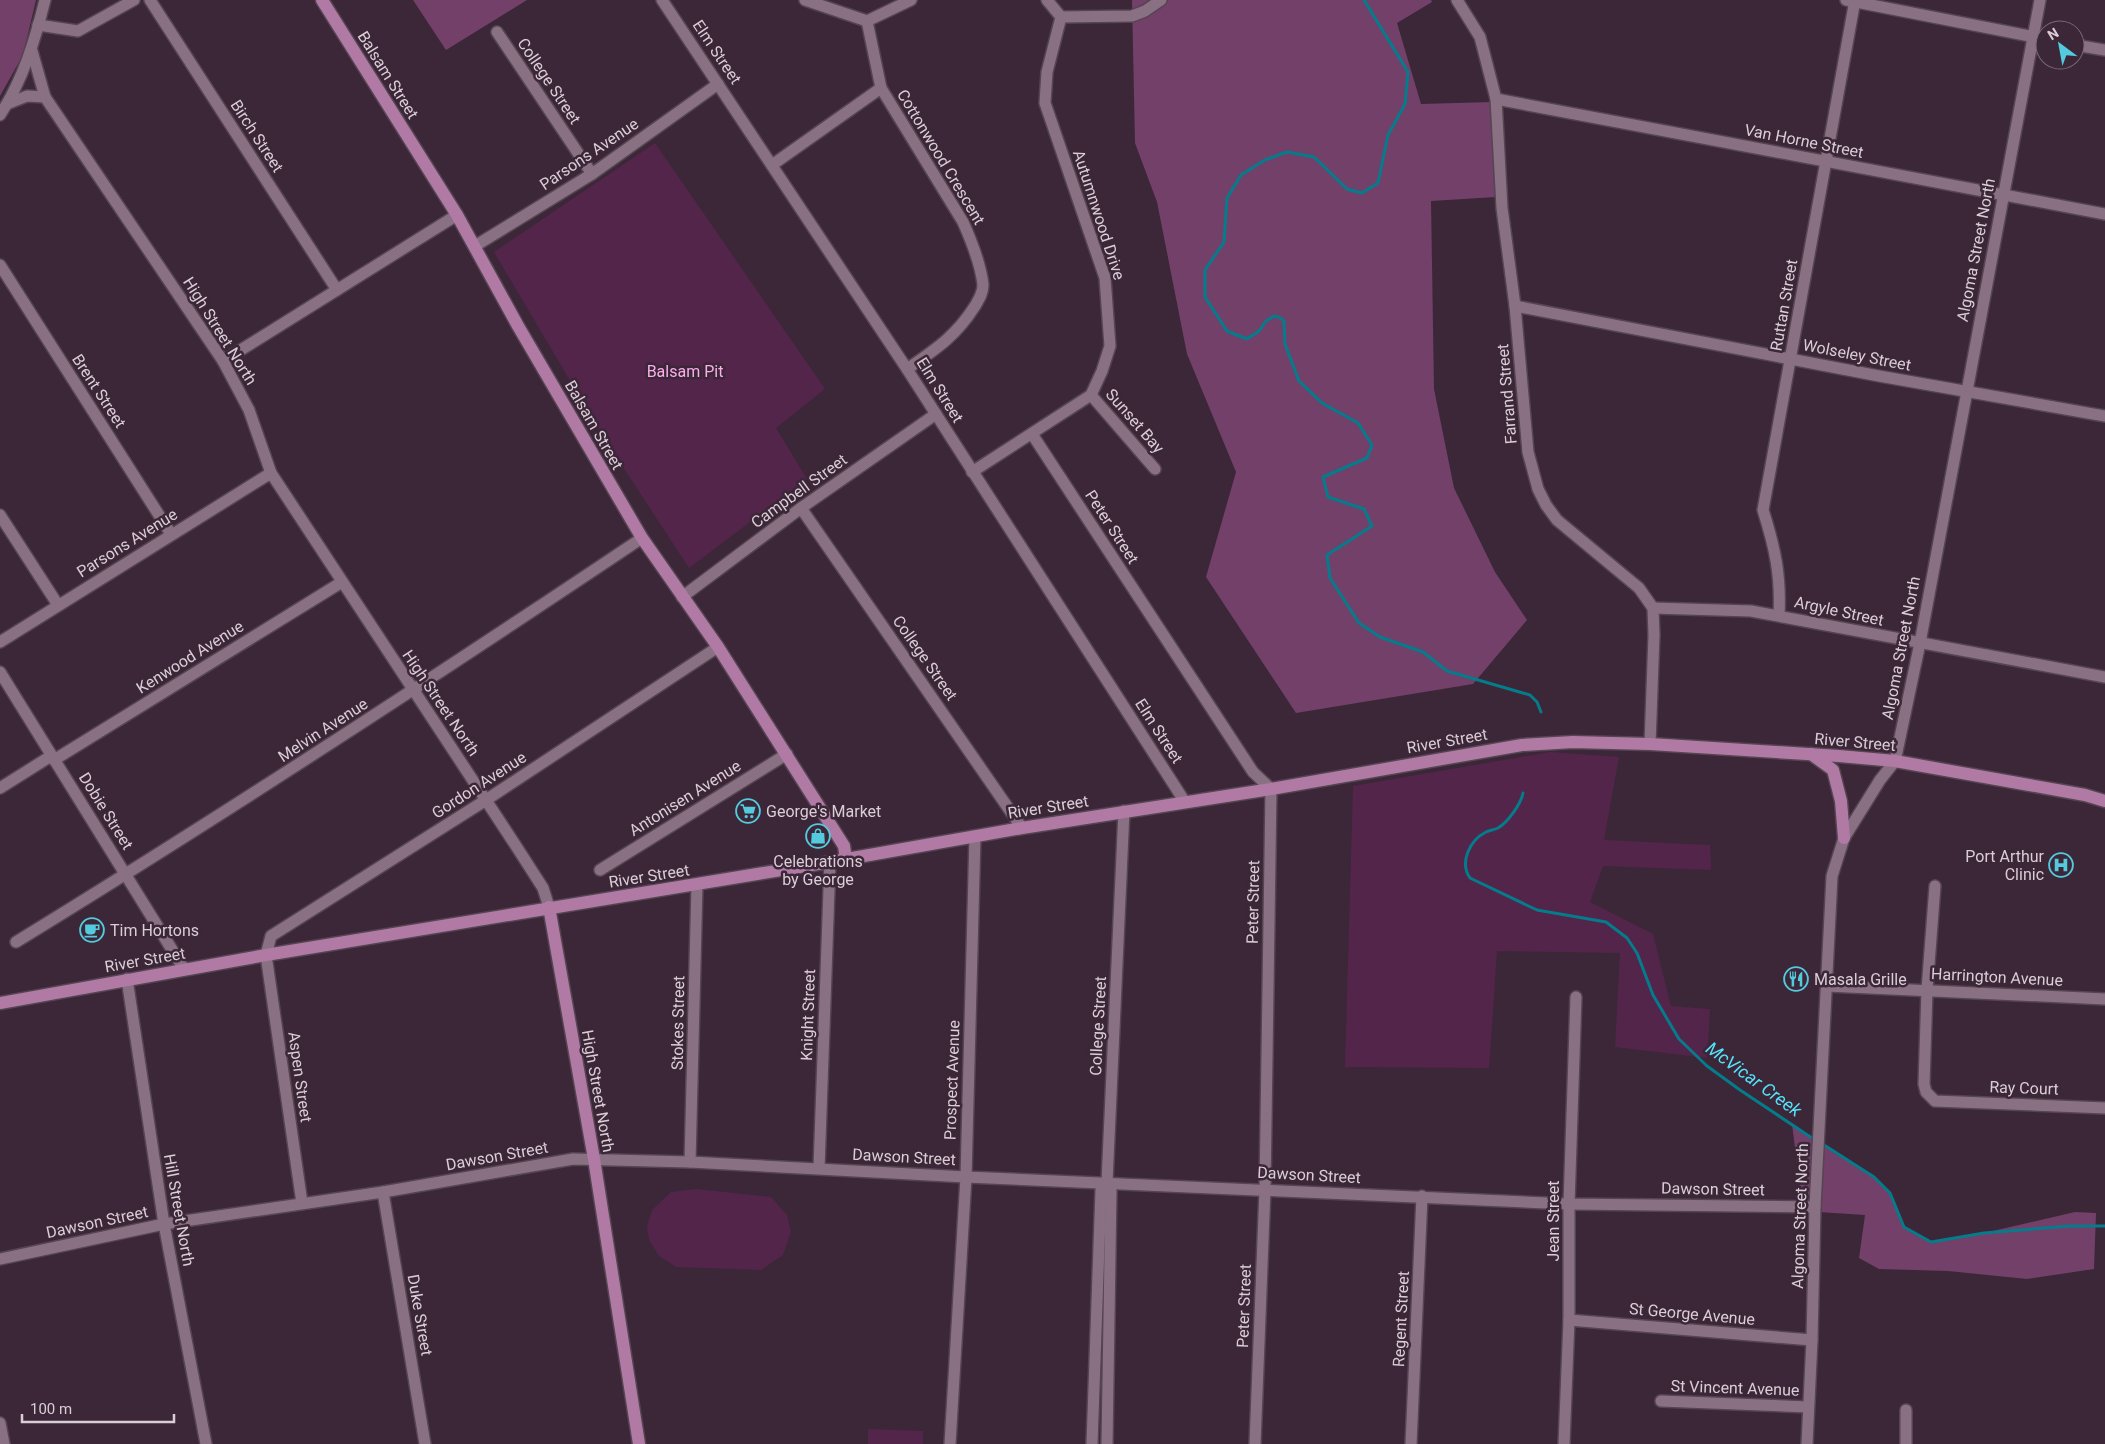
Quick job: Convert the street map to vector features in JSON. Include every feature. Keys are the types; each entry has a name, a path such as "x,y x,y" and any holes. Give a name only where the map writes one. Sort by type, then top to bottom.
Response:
{"main road":[{"name":"Balsam Street","path":"322,0 457,215 518,326 642,538 718,647 787,754 844,846 846,859"},
{"name":"River Street","path":"0,1003 184,969 549,907 697,885 1022,828 1271,789 1522,745 1573,742 1650,744 1895,761 2085,795 2105,801"},
{"path":"1811,754 1833,770 1842,801 1844,838"},
{"name":"High Street North","path":"549,907 594,1159 639,1444"}],"street":[{"path":"0,115 32,51 45,0"},
{"path":"38,25 78,31 134,0"},
{"name":"Birch Street","path":"150,0 337,290"},
{"name":"Elm Street","path":"662,0 907,369 1185,802"},
{"path":"805,0 868,21 911,0"},
{"path":"1047,0 1061,17 1132,16 1161,0"},
{"name":"Farrand Street","path":"1457,0 1480,37 1496,98 1502,208 1515,306 1528,452 1538,488 1546,505 1557,520 1639,588 1653,608"},
{"path":"1852,0 2035,37"},
{"name":"Ruttan Street","path":"1779,615 1780,586 1775,549 1763,510 1826,162 1852,0"},
{"name":"Algoma Street North","path":"2039,20 2040,0"},
{"name":"Autumnwood Drive","path":"1061,17 1047,72 1045,103 1104,278 1109,332 1110,346 1102,371 1091,395"},
{"name":"Cottonwood Crescent","path":"868,21 880,88 963,222 972,241 983,285 981,296 967,319 950,338 907,369"},
{"name":"College Street","path":"497,32 592,174"},
{"path":"2085,47 2105,50"},
{"name":"High Street North","path":"32,51 45,98 223,361 249,410 271,473 486,800 542,888 549,907"},
{"name":"Algoma Street North","path":"1807,1444 1815,1207 1832,876 1844,838 1880,780 1895,761 1920,643 2003,195 2035,55"},
{"name":"Parsons Avenue","path":"475,246 592,174 718,84"},
{"path":"772,165 880,88"},
{"path":"7,104 27,96 45,98"},
{"name":"Van Horne Street","path":"1496,98 2105,214"},
{"path":"223,361 457,215"},
{"name":"Brent Street","path":"0,265 172,534"},
{"name":"Wolseley Street","path":"1515,306 1966,392 2105,416"},
{"path":"972,472 1091,395"},
{"name":"Sunset Bay","path":"1091,395 1155,469"},
{"name":"Campbell Street","path":"682,597 801,508 936,414"},
{"name":"Peter Street","path":"1032,434 1253,772 1271,789 1266,1189 1255,1444"},
{"name":"Parsons Avenue","path":"0,642 271,473"},
{"name":"College Street","path":"801,508 1022,828"},
{"path":"0,515 58,605"},
{"name":"Melvin Avenue","path":"16,942 413,691 642,538"},
{"name":"Kenwood Avenue","path":"0,788 53,758 342,582"},
{"path":"1650,744 1654,635 1653,608"},
{"name":"Argyle Street","path":"1653,608 1751,610 2105,677"},
{"name":"Gordon Avenue","path":"266,955 271,936 486,800 718,647"},
{"name":"Dobie Street","path":"0,672 184,969"},
{"name":"Antonisen Avenue","path":"600,870 787,754"},
{"name":"College Street","path":"1107,1444 1111,1191 1107,1182 1124,811"},
{"name":"Prospect Avenue","path":"950,1444 966,1177 975,836"},
{"name":"Knight Street","path":"819,1168 830,862"},
{"name":"Stokes Street","path":"690,1162 697,885"},
{"path":"1927,990 1935,886"},
{"name":"Aspen Street","path":"266,955 302,1203"},
{"name":"Hill Street North","path":"127,979 164,1224 206,1444"},
{"name":"Harrington Avenue","path":"1827,986 2105,999"},
{"name":"Ray Court","path":"1927,990 1924,1084 1926,1092 1935,1101 2105,1108"},
{"name":"Jean Street","path":"1564,1444 1570,1320 1569,1204 1576,998"},
{"name":"Dawson Street","path":"0,1259 164,1224 383,1192 573,1159 690,1162 966,1177 1569,1204 1815,1207"},
{"name":"College Street","path":"1092,1444 1101,1190 1107,1182"},
{"name":"Duke Street","path":"383,1192 425,1444"},
{"name":"Regent Street","path":"1411,1444 1422,1196"},
{"name":"St George Avenue","path":"1570,1320 1812,1340"},
{"name":"St Vincent Avenue","path":"1660,1401 1808,1407"},
{"path":"1906,1410 1906,1444"},
{"path":"0,1423 4,1444"}],"green space":[{"name":"Balsam Pit","path":"655,143 825,389 776,428 807,479 689,568 604,438 494,252"},
{"path":"1550,752 1619,757 1604,840 1710,845 1711,870 1603,866 1590,902 1653,934 1671,1006 1710,1009 1707,1058 1615,1047 1620,953 1497,951 1489,1068 1345,1067 1353,786"},
{"path":"696,1189 771,1197 787,1215 791,1232 783,1255 761,1270 676,1267 659,1256 649,1240 647,1226 652,1210 671,1192"},
{"path":"868,1429 923,1431 923,1444 868,1444"}],"shaded area":[{"path":"0,0 36,0 23,55 0,96"},
{"path":"413,0 527,0 446,50"},
{"path":"1132,0 1431,0 1432,2 1397,23 1421,104 1493,102 1496,197 1431,201 1434,389 1454,488 1495,572 1527,620 1473,684 1296,713 1206,577 1236,472 1187,354 1157,202 1135,143"},
{"path":"1792,1124 1874,1177 1890,1193 1904,1227 1931,1242 1984,1233 2075,1212 2096,1213 2094,1269 2027,1279 1948,1271 1879,1269 1859,1258 1865,1215 1803,1211"}],"waterway":[{"name":"McVicar Creek","path":"1364,0 1408,72 1405,104 1388,135 1378,183 1362,193 1347,189 1314,157 1287,152 1265,160 1241,175 1227,198 1224,242 1205,270 1205,297 1227,331 1247,339 1259,331 1266,321 1274,316 1284,321 1285,344 1299,381 1322,403 1358,423 1372,445 1367,458 1323,477 1328,497 1364,509 1372,526 1327,555 1330,578 1359,623 1380,637 1423,652 1447,671 1530,695 1537,702 1541,712"},
{"name":"McVicar Creek","path":"1523,793 1517,807 1506,822 1480,836 1471,846 1466,859 1467,872 1470,878 1537,910 1606,922 1627,938 1637,953 1653,995 1679,1039 1707,1066 1815,1140"},
{"name":"McVicar Creek","path":"1821,1143 1874,1177 1890,1193 1904,1227 1931,1242 1984,1233 2069,1226 2105,1226"}],"place":[{"name":"George's Market","path":"748,811"},
{"name":"Celebrations by George","path":"818,836"},
{"name":"Port Arthur Clinic","path":"2061,865"},
{"name":"Tim Hortons","path":"92,930"},
{"name":"Masala Grille","path":"1796,979"}]}
